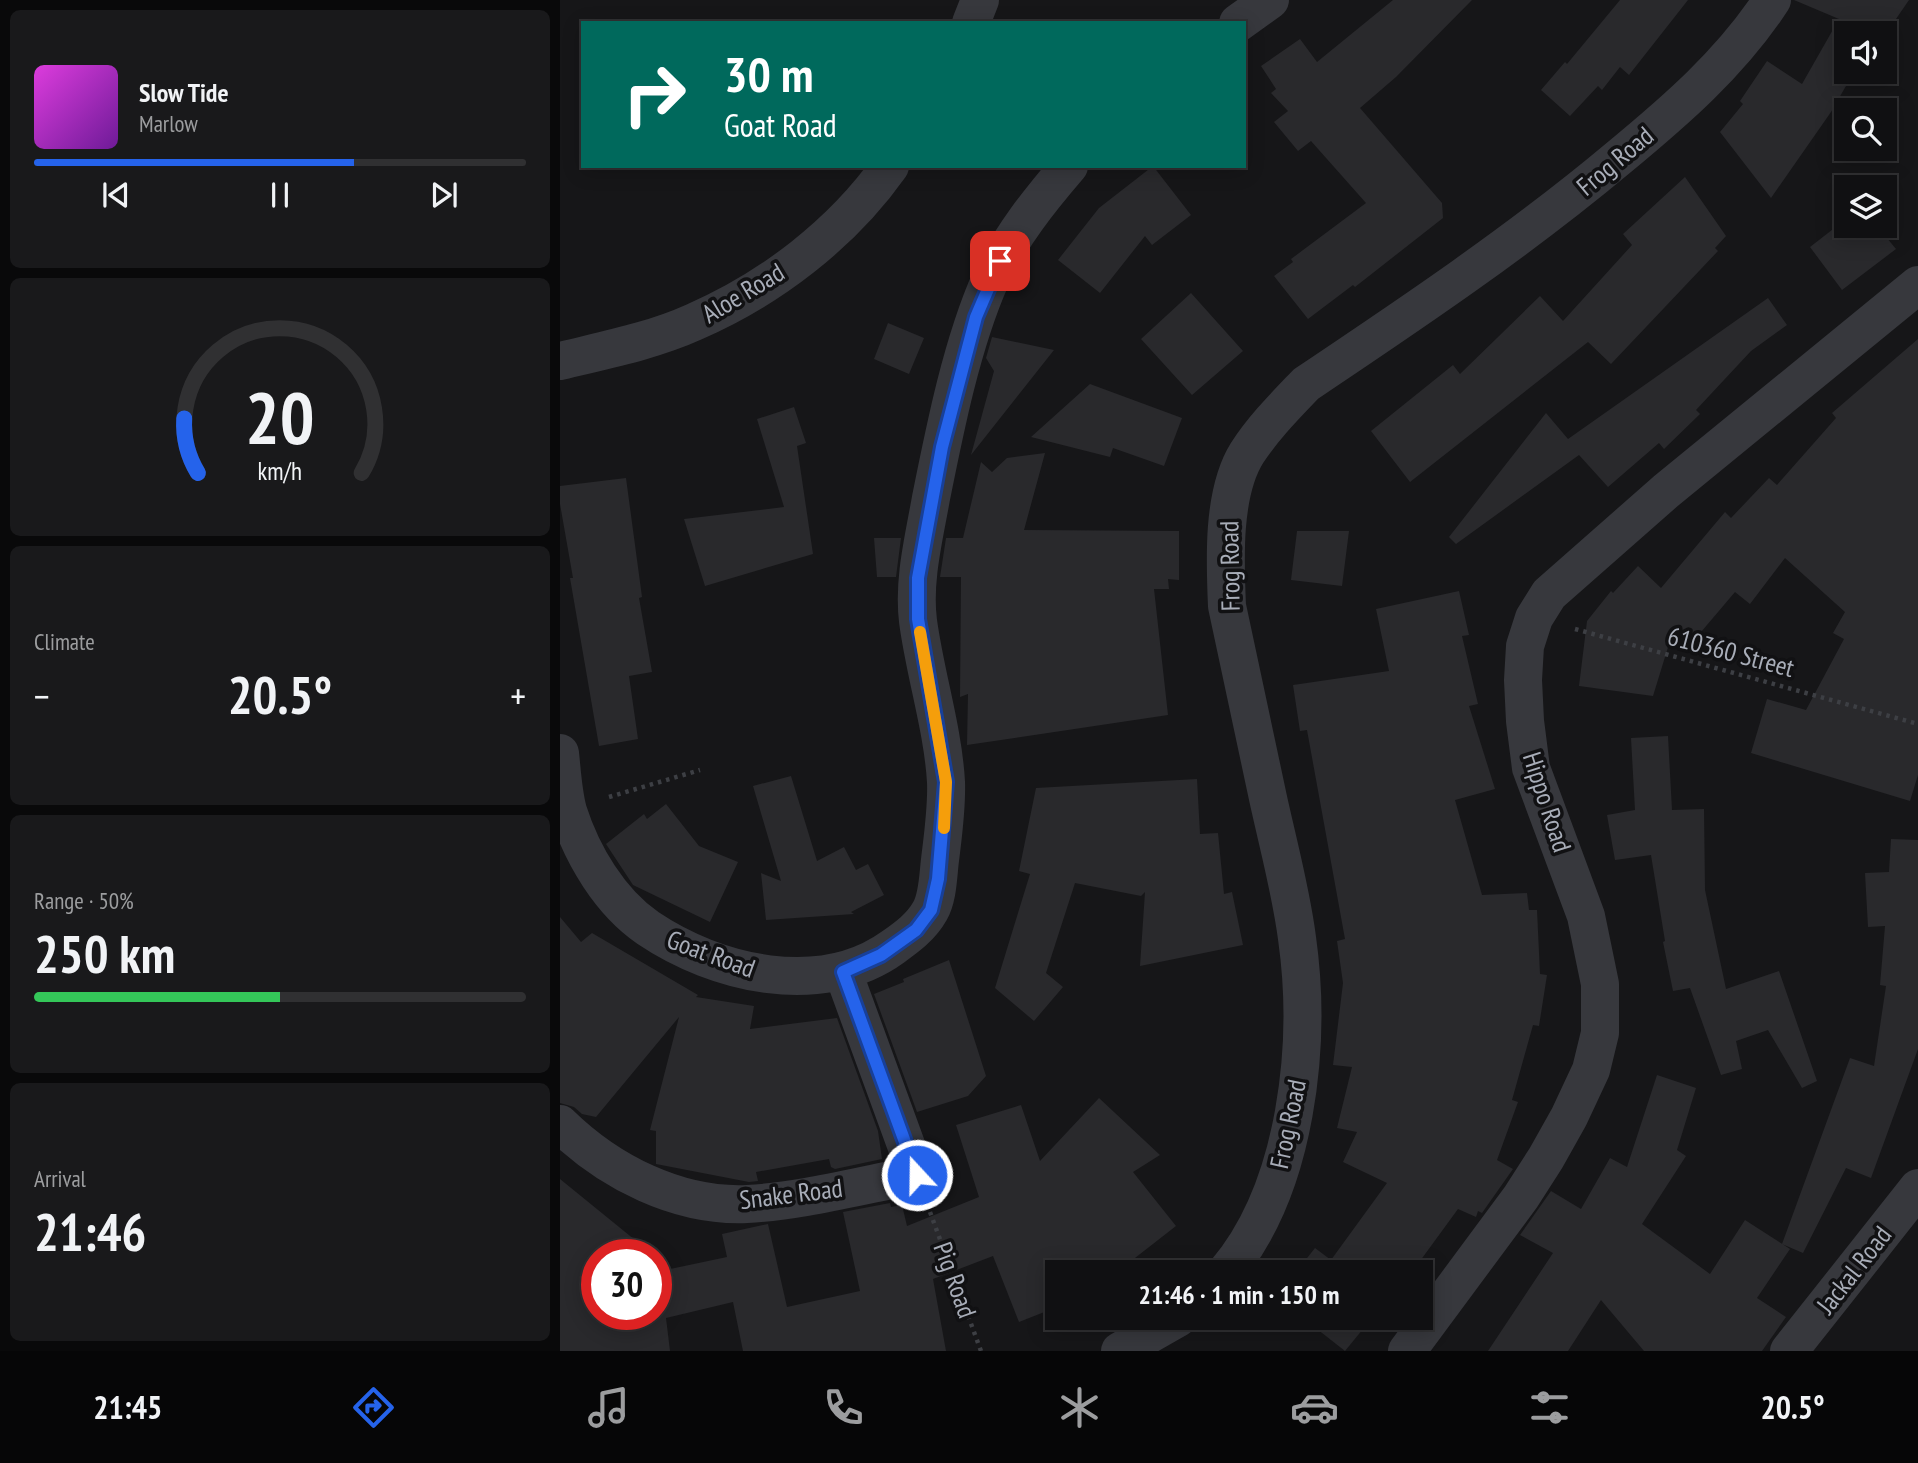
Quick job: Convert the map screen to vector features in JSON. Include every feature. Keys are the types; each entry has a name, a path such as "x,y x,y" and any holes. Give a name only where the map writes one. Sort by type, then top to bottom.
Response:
{"street":[{"path":"972,21 980,0"},
{"path":"1241,21 1270,0"},
{"name":"Frog Road","path":"1233,1260 1260,1217 1275,1185 1291,1132 1300,1073 1297,939 1227,606 1224,557 1229,506 1245,456 1271,420 1306,384 1557,209 1652,130 1716,72 1772,0"},
{"name":"Aloe Road","path":"560,361 632,344 693,323 747,296 795,262 844,220 888,168"},
{"name":"Goat Road","path":"560,753 564,811 590,858 619,903 637,921 663,938 730,966 762,974 786,976 843,972 890,949 916,930 931,910 941,853 946,782 918,619 918,578 926,524 954,399 976,317 1009,243 1067,168"},
{"name":"Hippo Road","path":"1407,1351 1521,1197 1546,1158 1591,1070 1600,1033 1600,984 1589,928 1531,768 1523,680 1525,646 1534,618 1549,594 1665,491 1918,285"},
{"path":"843,972 917,1175"},
{"name":"Snake Road","path":"560,1125 614,1168 660,1189 702,1200 746,1204 917,1175"},
{"name":"Jackal Road","path":"1789,1351 1918,1188"},
{"path":"1120,1351 1157,1330"}],"path":[{"name":"610360 Street","path":"1534,618 1918,724"},
{"path":"564,811 700,770"},
{"name":"Pig Road","path":"917,1175 981,1351"}],"building":[{"path":"1393,0 1472,0 1396,77 1360,108 1442,203 1443,218 1355,287 1353,285 1308,319 1274,276 1293,262 1291,259 1366,203 1311,141 1298,151 1274,122 1288,111 1271,93 1276,89 1261,66 1300,39 1317,62"},
{"path":"1620,0 1688,0 1629,75 1620,67 1602,90 1598,86 1570,116 1541,90 1565,62 1567,64"},
{"path":"1794,0 1909,0 1895,21 1838,21 1839,19"},
{"path":"1834,28 1834,84 1847,84 1839,98 1834,98 1831,112 1771,198 1720,132 1743,104 1740,101 1767,61 1802,84"},
{"path":"1150,168 1155,168 1191,215 1152,245 1145,236 1100,293 1058,260 1099,208"},
{"path":"1685,177 1726,236 1715,248 1718,251 1611,364 1588,342 1410,482 1371,431 1453,365 1460,374 1540,296 1563,321 1632,245 1623,234"},
{"path":"1834,228 1834,238 1887,238 1896,249 1842,290 1810,247"},
{"path":"1191,293 1243,351 1192,395 1141,339"},
{"path":"1768,298 1787,325 1751,351 1696,410 1700,414 1664,449 1659,443 1608,487 1579,455 1456,544 1449,537 1546,413 1568,439"},
{"path":"888,323 924,338 909,374 874,359"},
{"path":"992,337 1054,350 971,455 994,371 986,358"},
{"path":"1918,339 1918,775 1910,801 1751,753 1767,699 1806,710 1844,639 1833,633 1845,612 1785,558 1750,604 1735,592 1690,645 1673,631 1653,696 1579,686 1587,621 1611,591 1613,593 1638,566 1661,588 1725,512 1731,518 1769,478 1777,485 1836,418 1832,413"},
{"path":"1090,384 1182,418 1164,466 1113,448 1110,457 1031,437"},
{"path":"794,407 806,443 797,446 813,554 705,586 684,519 784,507 757,419"},
{"path":"1045,453 1024,530 1179,531 1179,580 1168,579 1169,589 1154,589 1168,715 967,745 968,694 960,697 961,577 940,577 946,538 963,538 981,462 992,472 1007,458"},
{"path":"626,478 642,597 639,598 652,672 629,676 638,739 599,746 570,578 573,578 560,504 560,486"},
{"path":"1297,531 1349,531 1342,586 1291,580"},
{"path":"874,538 901,538 896,577 877,577"},
{"path":"1459,591 1469,635 1462,636 1478,704 1469,706 1495,789 1455,800 1482,895 1527,893 1529,910 1537,910 1540,974 1547,975 1539,1026 1533,1025 1512,1100 1518,1102 1497,1160 1513,1169 1482,1213 1478,1211 1476,1217 1458,1209 1421,1260 1331,1260 1387,1183 1343,1162 1357,1132 1337,1128 1352,1067 1333,1065 1343,983 1337,941 1345,939 1307,730 1300,731 1293,685 1389,671 1376,609"},
{"path":"1668,736 1672,810 1704,809 1705,890 1726,989 1779,971 1817,1081 1802,1088 1768,1030 1736,1041 1742,1069 1721,1075 1690,988 1673,991 1651,855 1615,860 1607,815 1635,810 1631,738"},
{"path":"791,776 817,861 844,847 856,870 868,864 884,895 851,912 854,914 766,920 761,873 781,881 753,786"},
{"path":"1197,779 1200,834 1218,833 1224,894 1232,892 1243,945 1140,966 1145,892 1141,896 1075,883 1046,973 1063,987 1034,1021 995,988 1030,874 1019,871 1036,788"},
{"path":"666,804 699,846 738,862 710,922 633,885 606,844 644,814 647,819"},
{"path":"1891,839 1918,840 1918,1049 1871,1178 1846,1168 1803,1253 1782,1244 1850,1058 1874,1066 1886,986 1880,985 1885,926 1868,927 1865,873 1889,872"},
{"path":"560,917 581,942 592,933 698,995 696,997 754,1006 750,1029 837,1018 878,1131 882,1159 835,1169 831,1167 829,1159 756,1172 758,1181 749,1182 656,1164 656,1131 650,1130 679,1017 596,1117 582,1114 574,1107 560,1103"},
{"path":"949,960 986,1076 968,1096 917,1112 874,994"},
{"path":"1657,1075 1696,1088 1677,1150 1686,1156 1642,1224 1710,1274 1745,1220 1790,1249 1757,1298 1786,1317 1762,1351 1644,1351 1601,1300 1568,1351 1488,1351 1553,1253 1520,1235 1551,1191 1581,1209 1610,1158 1627,1167"},
{"path":"1099,1098 1160,1155 1133,1172 1176,1226 1132,1260 1045,1260 1045,1312 1019,1322 993,1256 933,1279 946,1351 743,1351 733,1302 672,1317 672,1269 727,1257 722,1234 768,1224 787,1307 860,1291 843,1212 890,1203 891,1207 902,1205 907,1226 979,1197 956,1125 1021,1105 1040,1161"},
{"path":"560,1179 634,1239 581,1239 581,1330 667,1330 670,1351 560,1351"},
{"path":"1315,1248 1331,1260 1306,1260"},
{"path":"1318,1330 1362,1330 1345,1351"}],"slow traffic":[{"path":"920,632 946,782 944,828"}],"route":[{"path":"917,1175 843,972 881,955 916,930 931,910 938,879 946,782 918,619 918,578 942,447 976,317 1000,261"}]}
